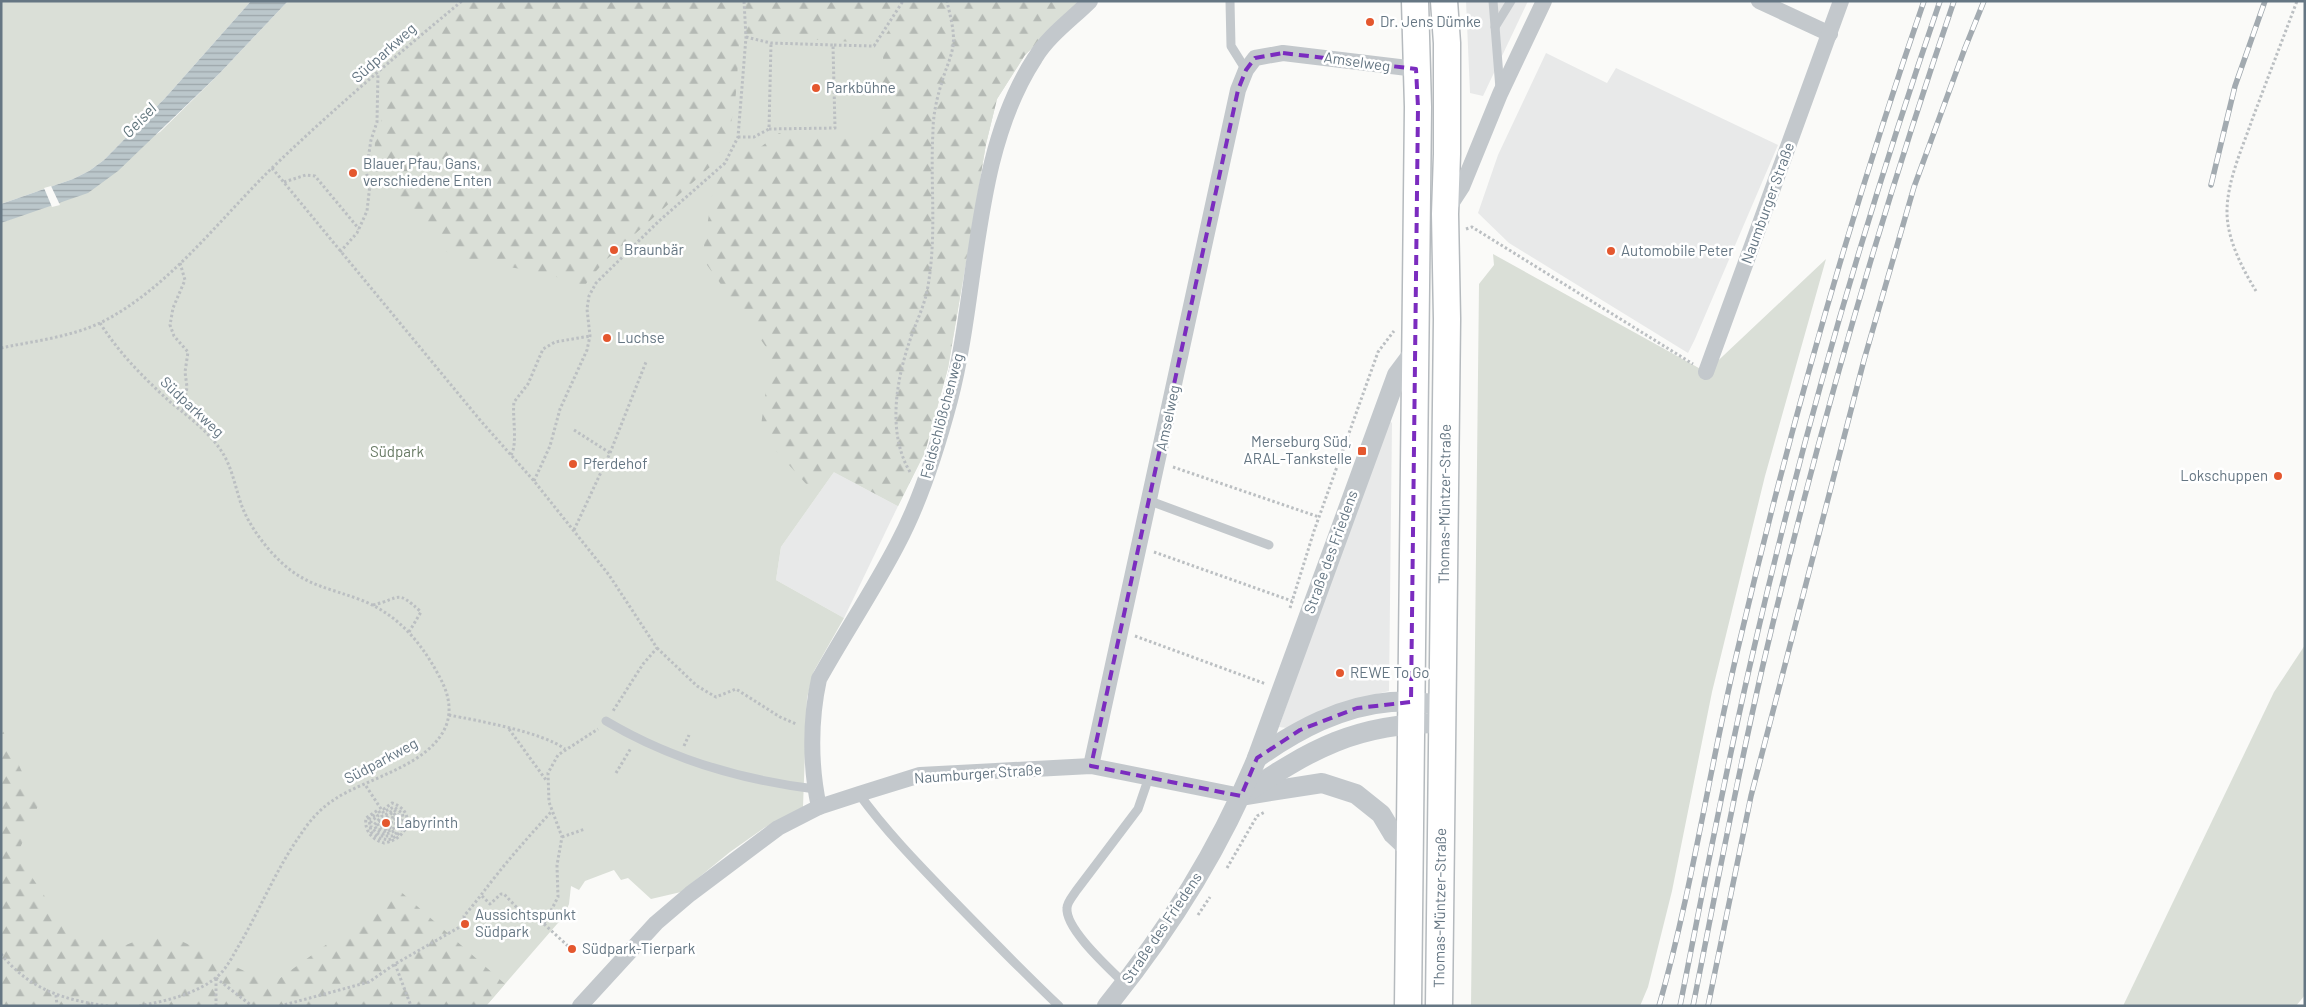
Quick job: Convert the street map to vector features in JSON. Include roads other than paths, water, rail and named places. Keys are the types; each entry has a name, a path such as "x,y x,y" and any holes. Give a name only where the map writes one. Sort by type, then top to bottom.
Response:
{"main road":[{"path":"1415,1 1407,68 1418,116 1415,351"},
{"name":"Thomas-Müntzer-Straße","path":"1439,1006 1447,319 1445,224 1447,144 1444,1"},
{"name":"Thomas-Müntzer-Straße","path":"1408,1006 1415,351"}],"street":[{"name":"Feldschlößchenweg","path":"819,807 815,789 813,731 814,700 819,679 898,545 923,489 950,400 967,318 993,156 1012,97 1036,56 1090,1"},
{"path":"1445,224 1500,94 1544,1"},
{"path":"1760,1 1830,34"},
{"name":"Naumburger Straße","path":"1706,372 1842,1"},
{"name":"Amselweg","path":"1091,766 1238,90 1246,70 1255,58 1283,53 1340,58 1407,68"},
{"name":"Straße des Friedens","path":"1107,1006 1187,895 1242,796 1397,375 1415,351"},
{"name":"Straße des Friedens","path":"1257,758 1300,730 1329,717 1378,703 1411,713 1442,714"},
{"name":"Straße des Friedens","path":"1242,796 1292,762 1340,738 1375,728 1411,713"},
{"name":"Naumburger Straße","path":"580,1006 656,924 690,894 778,828 819,807 859,794 920,775 1091,766 1242,796"},
{"path":"1242,796 1322,783 1356,794 1381,814 1394,834 1409,849"}],"lane":[{"path":"1230,1 1231,46 1246,70"},
{"path":"1493,1 1500,94"},
{"path":"1495,28 1511,1"},
{"path":"1150,501 1269,545"},
{"path":"606,721 636,739 679,758 775,784 815,789"},
{"path":"1124,984 1075,930 1066,910 1076,891 1138,809 1148,777"},
{"path":"859,794 872,813 929,875 1019,968 1059,1006"}],"railway":[{"path":"1659,1006 1692,871 1729,689 1779,482 1823,320 1871,160 1924,1"},
{"path":"1680,1006 1734,737 1773,566 1838,322 1887,161 1940,1"},
{"path":"1693,1006 1728,826 1757,692 1808,484 1876,242 1954,1"},
{"path":"1708,1006 1751,796 1864,360 1914,187 1984,1"},
{"path":"2211,185 2235,86 2265,1"}],"place":[{"name":"Dr. Jens Dümke","path":"1370,22"},
{"name":"Parkbühne","path":"816,88"},
{"name":"Blauer Pfau, Gans, verschiedene Enten","path":"353,173"},
{"name":"Braunbär","path":"614,250"},
{"name":"Automobile Peter","path":"1611,251"},
{"name":"Luchse","path":"607,338"},
{"name":"Merseburg Süd, ARAL-Tankstelle","path":"1362,451"},
{"name":"Pferdehof","path":"573,464"},
{"name":"Lokschuppen","path":"2278,476"},
{"name":"REWE To Go","path":"1340,673"},
{"name":"Labyrinth","path":"386,823"},
{"name":"Aussichtspunkt Südpark","path":"465,924"},
{"name":"Südpark-Tierpark","path":"572,949"}],"water label":[{"name":"Geisel","path":"139,120"}],"park label":[{"name":"Südpark","path":"397,452"}]}
